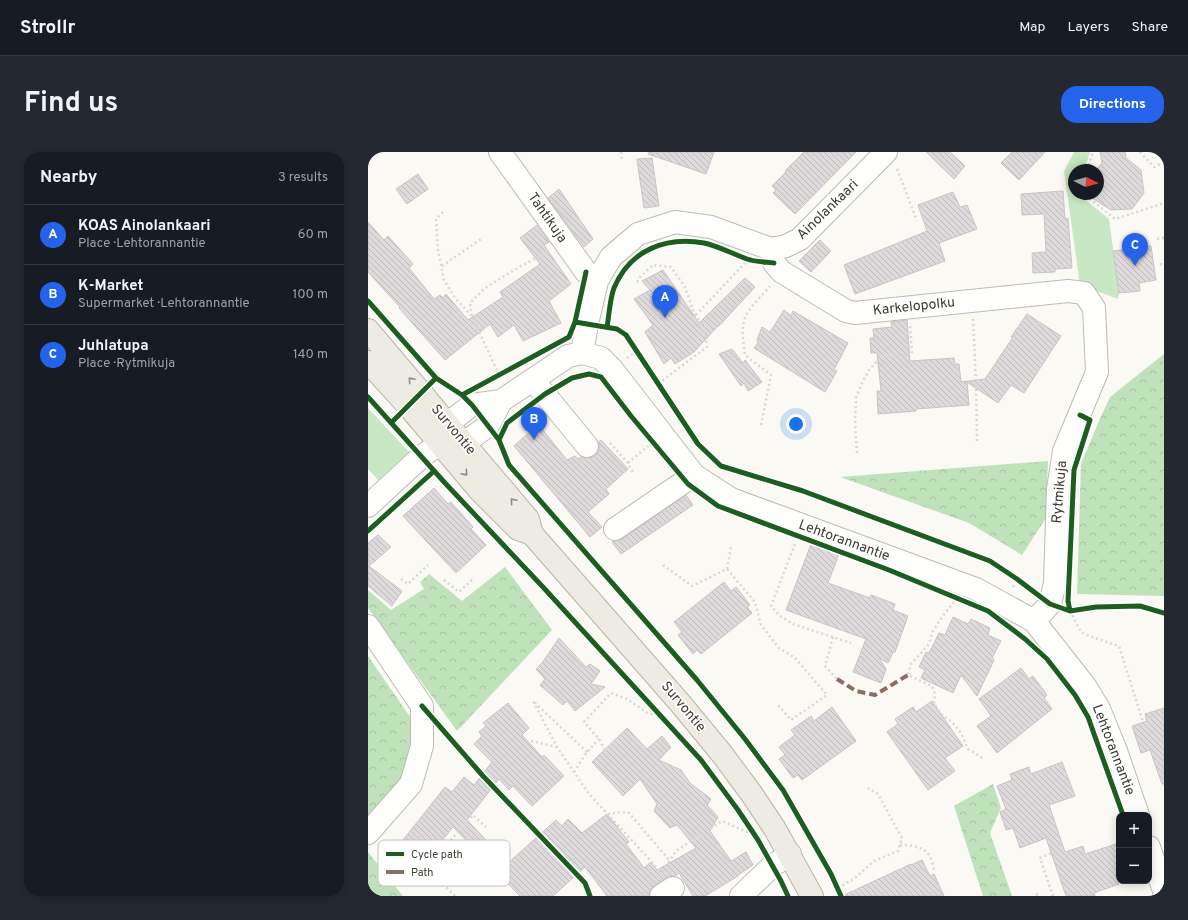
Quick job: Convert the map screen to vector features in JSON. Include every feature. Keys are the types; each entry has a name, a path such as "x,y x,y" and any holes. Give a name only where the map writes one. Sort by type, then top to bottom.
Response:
{"main road":[{"name":"Survontie","path":"368,330 528,519 532,534 680,703 722,754 775,829 812,896"},
{"name":"Survontie","path":"368,362 408,406 480,491 518,529 532,534"}],"street":[{"name":"Tahtikuja","path":"500,152 565,244 586,272 596,280"},
{"name":"Ainolankaari","path":"776,261 786,246 800,240 891,158"},
{"path":"368,506 421,457 439,444 448,423 472,405 501,402 539,387 568,356 582,353 596,280 611,257 638,234 675,222 711,227 776,261"},
{"name":"Karkelopolku","path":"776,261 846,312 855,313 1068,291 1084,293"},
{"name":"Rytmikuja","path":"1034,621 1063,607 1055,583 1058,489 1064,451 1097,372 1094,308 1084,293"},
{"name":"Lehtorannantie","path":"582,353 601,358 612,369 694,475 731,499 976,589 1034,621 1085,686 1099,709 1115,748 1137,812"},
{"path":"539,387 588,446"},
{"path":"439,444 464,443 488,426 501,402"},
{"path":"615,529 694,475"},
{"path":"368,626 422,706 422,746 411,784 369,832"},
{"path":"1149,848 1164,891"},
{"path":"741,896 772,866 790,854"}],"path":[{"path":"621,152 622,161"},
{"path":"1089,164 1093,152"},
{"path":"1140,152 1154,168 1164,162"},
{"path":"891,158 917,221"},
{"path":"1091,200 1115,219 1164,203"},
{"path":"443,212 436,219 438,250 444,280 455,298 472,316"},
{"path":"1157,239 1164,238"},
{"path":"442,266 481,239"},
{"path":"499,375 472,316 470,303 485,288 520,267 565,244"},
{"path":"742,257 749,260 776,261 744,320 743,338 745,355 770,375 761,425"},
{"path":"696,316 749,260"},
{"path":"1160,264 1164,265"},
{"path":"637,282 640,277 653,265 671,268 685,287 694,313 704,326 707,347 659,383"},
{"path":"972,301 976,382 976,443"},
{"path":"857,453 855,425 856,398 868,370 878,361 890,356 912,354 908,308"},
{"path":"633,345 641,357"},
{"path":"493,378 505,371"},
{"path":"654,377 663,390"},
{"path":"517,416 522,412 539,387"},
{"path":"522,412 530,424"},
{"path":"628,463 653,442"},
{"path":"610,443 628,463 634,474"},
{"path":"795,543 772,606 780,616 793,624 851,642"},
{"path":"727,569 731,547"},
{"path":"401,579 408,584 428,565"},
{"path":"664,565 692,586 727,569"},
{"path":"727,569 755,602 761,625 779,648 795,658 827,695 791,720 777,704"},
{"path":"1012,575 1023,583"},
{"path":"444,580 459,592 474,578"},
{"path":"950,596 957,598 933,631 930,644 911,664 908,675 932,686 935,694 934,704 941,714 952,722 961,733 968,749 984,759"},
{"path":"1063,607 1076,610"},
{"path":"1063,607 1081,632 1119,646 1143,722"},
{"path":"833,637 825,666 837,679"},
{"path":"605,750 599,739 584,722 611,693 627,699 649,714 662,716"},
{"path":"587,752 533,701 557,747 589,794 608,814 665,885"},
{"path":"655,709 662,716"},
{"path":"574,772 587,752 599,739"},
{"path":"531,741 557,747"},
{"path":"1156,760 1164,782"},
{"path":"838,888 855,878 874,862 898,851 900,845 902,838 878,794 868,788"},
{"path":"608,814 622,812 629,813 670,861"},
{"path":"451,840 473,815 486,827"},
{"path":"665,885 670,861 676,851 722,821 756,837"},
{"path":"750,829 756,837"},
{"path":"369,832 379,840"},
{"path":"900,845 910,845 922,849 930,855 934,870"},
{"path":"1053,896 1040,858 1056,851"},
{"path":"834,881 840,895"},
{"path":"445,886 455,896"},
{"path":"1036,894 1041,896"}],"green space":[{"path":"1074,152 1090,152 1086,164 1068,164 1068,200 1064,171"},
{"path":"1068,200 1087,200 1109,219 1119,293 1118,299 1080,285"},
{"path":"1164,354 1164,596 1077,594 1081,464 1110,397"},
{"path":"368,408 409,452 378,480 368,469"},
{"path":"1048,461 1046,518 1022,555 969,523 840,477"},
{"path":"505,567 552,630 457,731 368,608 368,590 391,610 424,589 420,582 429,574 462,601"},
{"path":"368,656 433,750 417,780 368,840"},
{"path":"993,784 1001,808 990,833 1012,896 983,896 954,806"},
{"path":"368,852 378,865 378,886 395,886 403,896 368,896"}],"building":[{"path":"649,152 714,152 706,174 648,154"},
{"path":"804,152 856,152 795,214 773,193 776,190 772,186"},
{"path":"926,152 950,152 965,166 954,179"},
{"path":"1012,152 1045,152 1019,180 1001,163"},
{"path":"1100,152 1125,152 1126,158 1141,170 1144,193 1132,209 1111,210 1095,200 1104,200 1104,164 1101,164"},
{"path":"652,158 659,206 644,208 637,159"},
{"path":"418,174 428,189 407,204 396,189"},
{"path":"559,189 593,239 584,247 548,198"},
{"path":"1063,191 1065,219 1068,218 1072,268 1055,269 1055,272 1033,273 1032,253 1046,252 1044,214 1022,215 1021,194"},
{"path":"953,192 960,207 967,205 977,229 939,243 945,261 855,294 844,265 927,231 918,205"},
{"path":"368,222 384,240 388,236 413,264 409,268 434,299 440,295 443,298 446,294 468,320 503,297 500,292 540,264 520,238 537,225 549,242 544,245 571,284 549,301 561,323 523,341 514,325 498,337 490,324 445,360 368,272"},
{"path":"820,240 831,251 811,272 799,261"},
{"path":"1151,246 1156,280 1139,283 1140,291 1119,293 1113,251"},
{"path":"663,270 699,323 745,278 755,287 694,352 675,364 671,358 664,364 645,332 653,325 634,299 650,290 642,281"},
{"path":"784,310 791,316 793,311 848,343 834,370 837,371 825,392 754,348 758,343 757,340 762,327 770,332"},
{"path":"1027,314 1061,336 1024,393 1011,385 998,403 967,382 969,405 916,409 916,411 878,414 877,391 881,391 877,353 871,353 870,338 874,338 873,329 892,327 891,322 907,320 910,361 954,358 955,364 959,364 961,382 985,379"},
{"path":"732,349 743,363 745,360 762,382 748,391 744,383 741,386 719,354"},
{"path":"538,424 567,460 575,456 578,459 581,457 589,458 595,456 599,451 598,442 601,440 628,469 606,489 609,494 588,512 602,527 590,537 514,446"},
{"path":"434,488 448,504 451,502 473,527 471,529 486,545 456,573 403,516"},
{"path":"686,495 693,505 621,554 612,542 622,539"},
{"path":"378,535 391,547 369,566 402,591 392,606 368,586 368,543"},
{"path":"811,544 839,554 828,583 870,598 871,595 895,604 893,610 908,616 895,652 893,652 888,663 879,658 886,669 881,683 853,672 866,639 786,610"},
{"path":"724,582 731,591 736,587 750,605 747,607 752,613 701,654 697,650 693,654 678,635 682,632 674,622"},
{"path":"953,617 968,624 971,619 990,628 988,635 1001,641 992,658 994,660 977,696 961,675 953,693 921,678 925,670 919,667 926,652 929,653 939,633 945,635"},
{"path":"559,638 586,667 590,664 600,671 591,684 605,687 575,711 567,701 563,705 540,685 545,679 536,669 542,663"},
{"path":"1021,668 1029,679 1033,676 1047,695 1044,698 1052,709 997,753 977,726 991,716 979,699"},
{"path":"932,701 963,746 945,758 955,771 928,790 887,732 898,724 895,719 913,707 916,712"},
{"path":"508,703 529,728 522,735 542,757 544,755 564,776 532,806 513,786 509,790 499,779 467,820 486,840 466,840 453,827 443,840 403,840 445,787 452,792 464,777 474,785 492,762 474,744 482,736 479,732 486,726 483,723"},
{"path":"832,707 856,741 802,780 798,775 793,778 779,759 785,755 779,747 795,735 791,730 811,716 814,721"},
{"path":"1164,708 1164,784 1162,784 1150,750 1141,753 1132,726 1147,721 1145,714"},
{"path":"627,728 647,749 662,736 671,747 659,760 681,770 690,783 711,799 707,805 718,817 710,831 731,861 746,852 753,865 705,896 693,896 679,873 675,876 666,878 654,886 650,890 649,896 607,896 585,867 553,896 520,896 510,886 510,861 556,820 562,826 568,819 582,833 607,814 629,842 626,844 644,868 651,862 657,870 696,848 677,825 670,828 654,811 657,804 640,779 623,796 592,762"},
{"path":"1062,762 1075,796 1049,805 1065,852 1083,846 1085,854 1116,844 1116,884 1119,884 1094,893 1095,896 1066,896 1046,838 1020,848 1013,828 1006,830 1000,812 1006,809 997,786 1012,780 1010,774 1029,767 1031,774"},
{"path":"922,860 930,876 934,874 944,896 842,896 911,864"}],"marked path":[{"path":"837,679 856,691 875,695 908,675"}],"cycle path":[{"path":"607,327 614,288 621,275 629,264 639,255 663,244 690,241 704,243 750,260 774,263"},
{"path":"575,322 586,272"},
{"path":"368,301 436,378 462,395 472,405 499,440 509,465 697,680 745,739 783,790 831,874 841,896"},
{"path":"462,395 569,337 575,322 617,329 626,335 698,444 721,466 803,491 990,561 1050,604 1070,611 1096,607 1140,606 1164,613"},
{"path":"499,440 507,423 545,394 572,378 589,374 601,377 631,416 688,484 718,506 889,570 988,611 1025,639 1047,659 1075,695 1088,717 1122,812"},
{"path":"391,423 436,378"},
{"path":"368,397 445,483 542,586 701,760 758,840 788,896"},
{"path":"1070,611 1068,601 1074,470 1090,420 1080,415"},
{"path":"368,531 434,471"},
{"path":"422,706 483,776 585,883 590,896"}],"place":[{"name":"Juhlatupa","path":"1135,266"},
{"name":"KOAS Ainolankaari","path":"665,318"},
{"name":"K-Market","path":"534,440"}]}
